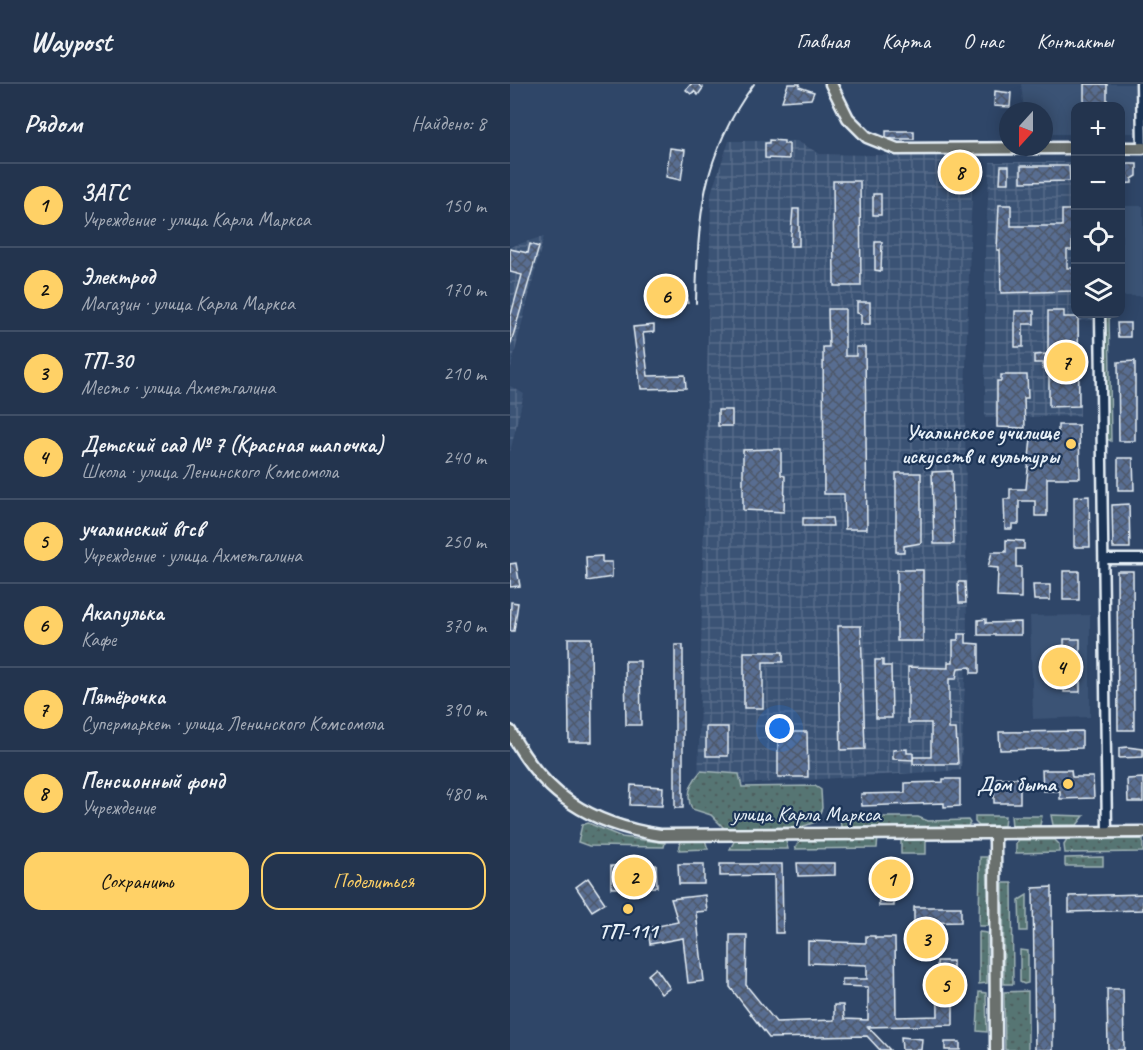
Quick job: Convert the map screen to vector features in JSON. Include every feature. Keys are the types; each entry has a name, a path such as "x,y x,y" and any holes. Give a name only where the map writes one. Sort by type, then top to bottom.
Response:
{"main road":[{"path":"831,84 848,118 867,137 897,148 1071,148"},
{"path":"1125,148 1142,148"},
{"name":"улица Карла Маркса","path":"510,731 521,752 549,788 586,813 626,830 660,835 825,832 1143,832"},
{"path":"995,833 996,1050"}],"street":[{"path":"1141,84 1142,148"},
{"path":"1100,318 1107,832"},
{"path":"1104,559 1143,559"}],"shaded area":[{"path":"1021,84 1134,84 1134,133 1125,133 1125,102 1071,102 1071,134 1053,134 1053,102 1023,102"},
{"path":"729,141 797,141 820,154 973,157 965,396 967,640 961,770 698,787 711,193"},
{"path":"990,162 1071,162 1071,318 1093,318 1093,320 1079,321 1080,416 985,418 985,251"},
{"path":"1125,206 1143,206 1143,296 1125,296"},
{"path":"544,236 510,371 510,247"},
{"path":"510,386 524,394 510,452"},
{"path":"1090,615 1090,717 1033,719 1030,616"}],"green space":[{"path":"1106,318 1109,318 1111,441 1107,439"},
{"path":"701,771 739,774 742,787 815,786 821,790 822,808 816,822 801,827 724,828 711,815 692,809 689,799 690,789"},
{"path":"1051,815 1084,816 1077,825 1053,825"},
{"path":"975,816 1005,816 1004,826 979,826 975,822"},
{"path":"1011,816 1042,816 1040,825 1012,826"},
{"path":"840,817 918,817 928,821 968,820 970,823 968,826 841,827"},
{"path":"588,823 622,837 665,843 664,847 589,846 578,842 582,825"},
{"path":"878,837 877,848 795,849 800,839"},
{"path":"901,837 926,837 926,854 901,854"},
{"path":"736,838 785,838 788,849 730,849"},
{"path":"1143,839 1143,852 1065,853 1064,845 1067,840"},
{"path":"705,840 708,849 679,850 681,841"},
{"path":"1019,840 1055,840 1059,844 1059,852 1016,853 1016,843"},
{"path":"980,857 987,857 989,926 979,926"},
{"path":"1103,857 1103,866 1065,866 1065,858"},
{"path":"1003,883 1012,883 1013,984 1004,984"},
{"path":"1027,895 1027,931 1020,931 1019,900"},
{"path":"979,932 987,933 987,983 979,984"},
{"path":"1020,950 1028,951 1028,983 1024,984 1020,982"},
{"path":"1028,991 1028,1050 1005,1050 1004,992"},
{"path":"979,992 986,993 987,1032 977,1031"}],"building":[{"path":"691,84 698,84 703,88 698,95 694,91 691,94 686,90"},
{"path":"788,84 800,84 799,87 814,92 811,99 782,101"},
{"path":"1084,84 1107,84 1107,102 1084,102"},
{"path":"995,91 1011,93 1010,102 999,102 999,106 994,106"},
{"path":"886,131 914,131 914,139 886,137"},
{"path":"769,140 784,141 784,144 789,144 789,159 765,158 765,143 769,143"},
{"path":"670,148 685,150 681,180 666,177"},
{"path":"951,159 969,159 969,184 952,184"},
{"path":"1125,164 1137,164 1137,176 1132,179 1132,183 1125,184"},
{"path":"1001,166 1009,166 1009,183 1000,183"},
{"path":"1021,166 1069,166 1070,181 1021,182"},
{"path":"833,181 860,181 861,286 834,286"},
{"path":"873,194 881,194 881,215 873,215"},
{"path":"999,205 1011,205 1011,226 1062,226 1062,210 1071,210 1071,250 1067,250 1067,268 1071,268 1071,291 1001,293 1000,250 997,250"},
{"path":"793,209 799,209 799,246 790,246"},
{"path":"875,242 882,242 881,271 875,270"},
{"path":"530,244 539,247 510,346 510,318 522,275 510,272 510,249 528,253"},
{"path":"683,287 688,303 659,306 658,289"},
{"path":"857,302 870,302 870,324 861,324 861,314 857,313"},
{"path":"828,309 845,309 845,356 856,356 856,347 865,347 867,529 845,529 844,494 824,494 823,347 829,347"},
{"path":"1015,311 1034,311 1034,324 1023,324 1023,347 1015,347"},
{"path":"1048,311 1064,311 1064,317 1078,318 1079,406 1049,407 1049,369 1043,369 1043,363 1034,363 1034,355 1048,354"},
{"path":"1117,323 1130,323 1130,337 1118,337"},
{"path":"654,325 654,332 643,333 648,376 685,375 686,388 641,389 633,327"},
{"path":"1135,361 1135,441 1119,441 1118,362"},
{"path":"1001,375 1027,375 1028,398 1024,398 1025,428 997,427 997,381 1001,381"},
{"path":"718,410 732,410 732,426 718,426"},
{"path":"1058,425 1079,425 1080,478 1047,478 1047,516 1035,516 1035,501 1019,501 1019,524 1012,524 1012,529 1005,529 1004,499 1010,499 1010,489 1026,489 1031,438 1058,438"},
{"path":"781,449 781,475 785,476 784,512 743,510 743,450"},
{"path":"1118,458 1133,458 1134,490 1118,490"},
{"path":"952,471 954,544 934,544 932,472"},
{"path":"896,473 921,473 921,543 904,546 904,552 896,552"},
{"path":"1089,496 1090,547 1074,547 1074,497"},
{"path":"1129,504 1130,548 1113,548 1112,505"},
{"path":"803,518 832,518 833,526 803,526"},
{"path":"1006,540 1024,541 1024,549 1016,549 1016,567 1021,567 1021,598 997,597 998,568 988,567 992,552 1006,552"},
{"path":"602,556 602,562 612,562 612,577 587,581 586,557"},
{"path":"516,563 520,586 510,587 510,564"},
{"path":"897,570 923,570 923,641 897,641"},
{"path":"1063,571 1079,571 1079,600 1063,600"},
{"path":"1117,571 1133,571 1134,730 1118,730"},
{"path":"958,582 965,582 966,603 959,603"},
{"path":"1033,585 1050,585 1050,600 1034,600"},
{"path":"511,602 518,603 514,631 510,631"},
{"path":"986,619 986,623 1021,622 1021,635 978,635 978,620"},
{"path":"838,626 861,626 865,749 841,750"},
{"path":"958,634 966,634 966,643 979,644 979,673 971,673 971,667 958,668 956,679 949,679 949,729 956,729 958,764 913,764 913,757 931,757 931,723 908,723 908,667 948,668 948,662 953,662 953,640 958,640"},
{"path":"568,638 591,638 592,742 569,742"},
{"path":"1064,639 1080,639 1080,692 1064,692"},
{"path":"675,645 683,645 683,808 675,808"},
{"path":"744,652 783,652 783,662 763,662 763,708 744,708"},
{"path":"875,660 883,660 883,666 891,666 892,718 876,718"},
{"path":"625,661 640,661 641,725 626,725"},
{"path":"706,727 728,727 728,756 706,756"},
{"path":"1082,731 1082,748 1000,750 999,732"},
{"path":"778,732 807,732 808,777 778,777"},
{"path":"1119,748 1143,749 1143,757 1119,758"},
{"path":"907,749 907,753 913,753 913,760 893,759 893,750"},
{"name":"Дом быта","path":"1042,770 1071,770 1072,777 1093,777 1094,798 1060,799 1060,791 1043,791"},
{"path":"994,778 1020,778 1020,803 994,803"},
{"path":"1143,778 1143,802 1128,802 1127,779"},
{"path":"943,779 960,779 960,806 944,807 944,803 862,806 861,794 905,793 905,783 943,782"},
{"path":"631,785 663,787 662,806 630,805"},
{"path":"878,862 893,862 894,874 898,874 898,881 894,881 894,906 879,906"},
{"path":"797,863 835,863 835,875 798,876"},
{"path":"678,864 704,864 704,884 679,884"},
{"path":"720,864 782,864 783,933 775,933 774,875 720,876"},
{"path":"656,865 657,887 611,888 611,866"},
{"path":"588,878 605,903 592,911 576,887"},
{"path":"1052,887 1053,1050 1035,1050 1033,888"},
{"path":"1143,894 1143,910 1069,912 1069,896"},
{"path":"705,895 707,911 696,912 704,981 688,983 683,938 650,944 648,928 678,922 671,899"},
{"path":"914,907 961,907 961,922 914,923"},
{"path":"730,935 747,935 746,985 776,1022 834,1020 834,1005 843,1005 844,1019 868,1020 868,987 842,986 842,979 867,979 867,965 808,963 808,941 866,943 866,936 875,936 875,938 895,938 896,1017 938,1016 937,961 953,961 953,1025 868,1027 890,1050 880,1050 867,1036 769,1038 730,987"},
{"path":"656,968 670,988 661,994 648,975"},
{"path":"1107,989 1123,989 1124,1050 1108,1050"},
{"path":"901,1037 922,1039 921,1050 902,1050"},
{"path":"945,1042 960,1042 960,1050 945,1050"}],"railway":[{"path":"696,303 698,243 706,188 723,136 754,84"}],"place":[{"name":"Пенсионный фонд","path":"960,172"},
{"name":"Акапулька","path":"666,296"},
{"name":"Пятёрочка","path":"1066,362"},
{"name":"Учалинское училище искусств и культуры","path":"1071,444"},
{"name":"Детский сад № 7 (Красная шапочка)","path":"1061,667"},
{"name":"Дом быта","path":"1068,784"},
{"name":"Электрод","path":"634,877"},
{"name":"ЗАГС","path":"891,879"},
{"name":"ТП-111","path":"628,909"},
{"name":"ТП-30","path":"926,939"},
{"name":"учалинский вгсв","path":"945,985"}]}
